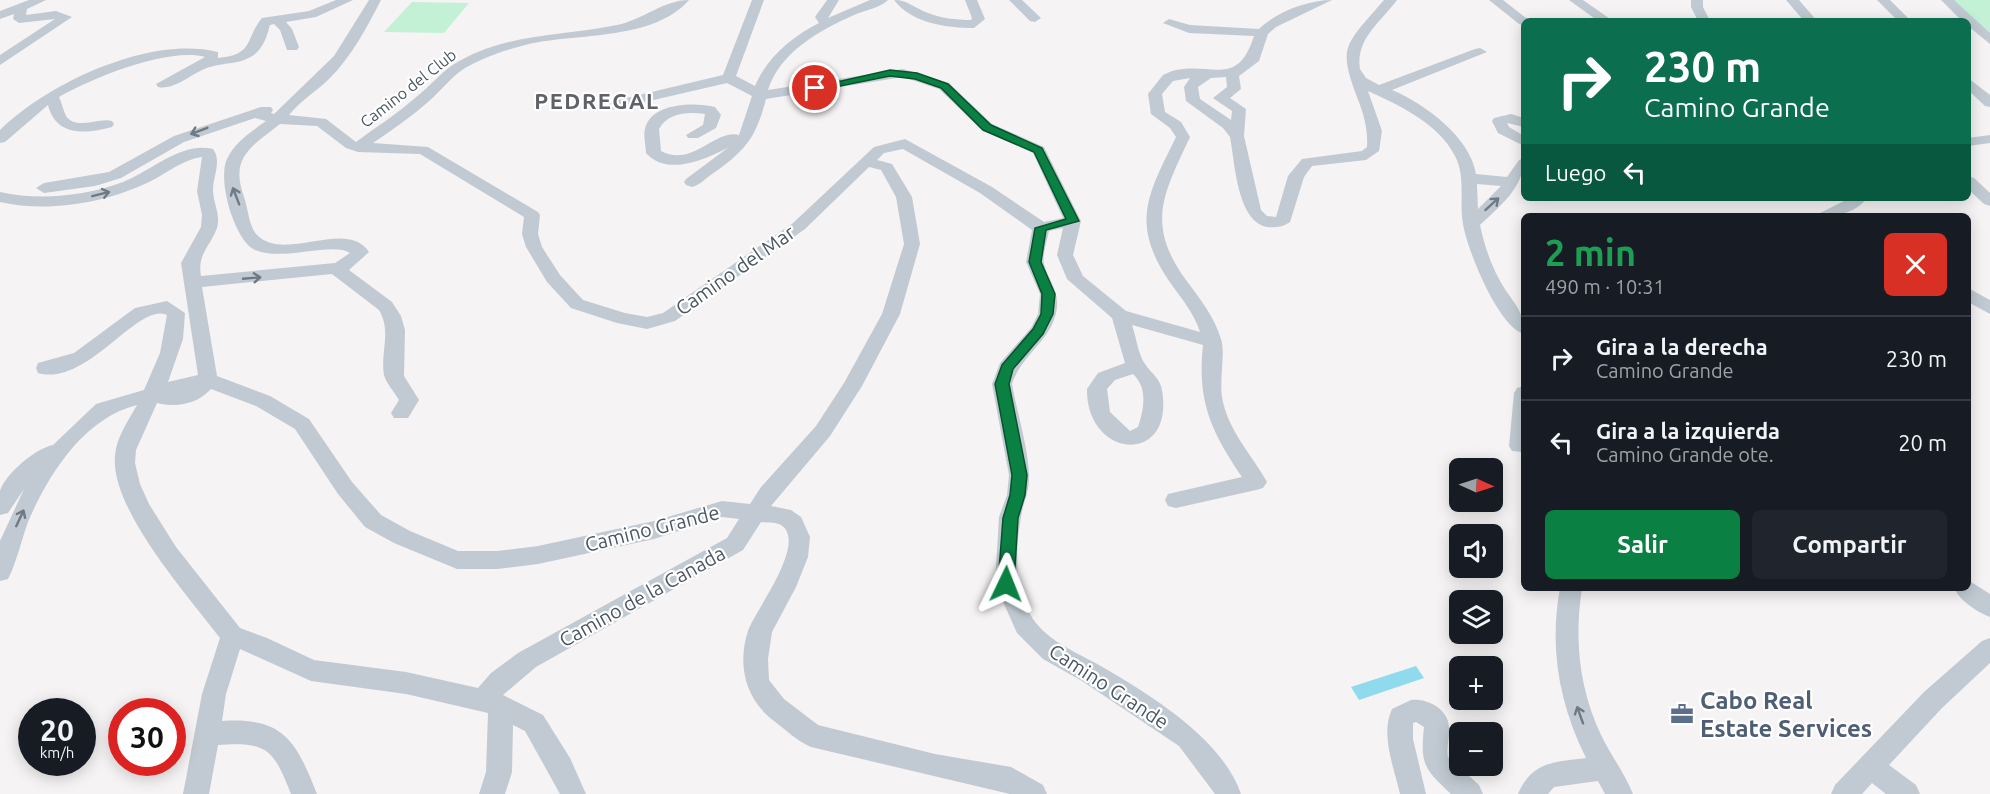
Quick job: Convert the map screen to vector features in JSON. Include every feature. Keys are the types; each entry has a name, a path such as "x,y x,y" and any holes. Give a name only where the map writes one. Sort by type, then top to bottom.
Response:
{"street":[{"path":"0,14 40,0"},
{"path":"163,84 209,63 241,57 260,40 263,25 276,19 312,14 347,0"},
{"path":"194,282 294,274 335,268 347,265 362,252 352,245 271,249 252,242 243,229 240,209 231,183 230,169 239,150 249,140 278,119 292,102 329,70 364,21 375,0"},
{"name":"Camino del Club","path":"358,147 421,101 458,67 473,59 535,38 588,34 630,27 658,16 683,0"},
{"path":"729,78 758,0"},
{"path":"827,24 821,17 833,0"},
{"path":"693,182 732,151 751,128 766,77 776,60 792,46 827,24 882,0"},
{"path":"900,0 907,8 918,14 953,24 974,24 979,19 971,0"},
{"path":"1015,0 1035,18"},
{"path":"1176,500 1256,482 1230,443 1212,406 1209,372 1213,342 1204,318 1161,255 1153,230 1153,207 1158,188 1183,137 1176,125 1158,114 1155,94 1168,78 1177,74 1236,73 1254,58 1262,33 1276,21 1326,0"},
{"path":"1232,74 1234,89 1220,98 1239,109 1237,136 1253,210 1260,220 1280,222 1286,213 1296,176 1307,162 1366,155 1374,148 1376,130 1363,100 1352,64 1356,42 1392,0"},
{"path":"1495,0 1521,19"},
{"path":"1575,0 1602,18"},
{"path":"1697,0 1697,7 1702,18"},
{"path":"1792,0 1808,18"},
{"path":"1883,0 1902,18"},
{"path":"1947,0 1966,18"},
{"path":"0,61 66,17 61,15 19,19 21,8"},
{"path":"1244,32 1254,20 1274,12 1296,12"},
{"path":"276,19 286,29 292,47"},
{"path":"1971,22 1990,40"},
{"path":"1169,23 1189,28 1262,33"},
{"path":"0,138 51,96 102,72 144,60 201,52 213,56 209,63"},
{"path":"1380,90 1480,52"},
{"path":"606,107 729,78 762,95 802,91 890,73 917,76 944,86 987,127 1039,150 1073,221 1065,255 1076,279 1120,315 1213,342"},
{"path":"1206,75 1195,80 1191,87 1193,100 1228,125 1237,136"},
{"path":"1358,80 1404,102 1425,117 1462,152 1468,178 1471,224 1493,288 1521,324"},
{"path":"1971,85 1990,103"},
{"path":"51,96 55,101 58,115 66,124 89,128 107,124"},
{"path":"0,195 115,175 178,139 292,102"},
{"path":"693,135 709,128 714,121 710,110 688,108 663,116 652,129 654,153 660,158 688,158 716,148 751,128"},
{"name":"Camino del Mar","path":"255,114 278,119 321,122 351,145 358,147 423,150 532,215 530,234 534,247 553,278 577,304 623,320 647,322 669,316 799,226 866,162"},
{"path":"1521,122 1511,118 1499,121 1503,130 1521,140"},
{"path":"1971,142 1990,139"},
{"path":"866,162 879,150 905,144 986,190 1041,228 1073,221"},
{"path":"0,195 43,200 83,198 140,181 189,155 208,152 210,156 205,190 210,215 208,227 190,263 208,380 201,389 178,399 166,400 152,395 117,403 103,410 64,444 27,470 0,507"},
{"name":"Camino de la Canada","path":"492,702 500,681 527,660 735,544 753,514 823,431 852,386 891,314 912,244 904,197 887,167 866,162"},
{"path":"1471,224 1500,198 1521,168"},
{"path":"1468,178 1512,182"},
{"path":"1971,184 1990,201"},
{"path":"1828,201 1846,213 1856,201"},
{"name":"Camino Grande","path":"1041,228 1035,262 1048,294 1047,314 1039,331 1007,368 1002,384 1019,475 1018,495 1009,527 1006,584 1025,626 1051,652 1091,673 1188,738 1225,785 1228,794"},
{"path":"335,268 386,306 392,316 396,330 394,376 409,400 401,413"},
{"path":"1971,296 1990,308"},
{"path":"45,368 64,365 84,356 115,329 142,311 167,307 176,313 177,321 170,348 152,395 127,443 125,463 133,493 151,527 232,636 259,645 311,670 406,683 492,702 534,723 561,767 573,794"},
{"path":"1120,315 1136,367"},
{"name":"Camino Grande","path":"208,380 263,401 302,424 345,488 374,521 402,537 457,560 497,560 538,555 654,530 722,508 753,514 783,516 793,523 799,537 797,557 785,587 759,631 757,683 775,707 811,735 935,766 1011,780 1034,794"},
{"path":"1519,446 1521,425"},
{"path":"0,572 18,521 45,471 64,444"},
{"path":"1571,591 1565,641 1569,678 1584,728 1620,794"},
{"path":"1969,591 1990,607"},
{"path":"196,794 214,694 232,636"},
{"path":"1844,794 1933,700 1990,648"},
{"path":"492,702 499,772 492,794"},
{"path":"1413,794 1398,730 1401,717 1416,711 1428,713 1437,725 1434,754 1437,764 1470,794"},
{"path":"206,734 243,732 266,736 281,744 304,794"},
{"path":"1871,767 1907,794"},
{"path":"1531,794 1547,776 1604,768"}],"green space":[{"path":"1952,0 1990,0 1990,34"},
{"path":"412,2 469,3 444,33 384,32"}],"water":[{"path":"1416,666 1424,678 1359,700 1351,687"}],"place":[{"name":"Cabo Real Estate Services","path":"1682,714"}],"district":[{"name":"PEDREGAL","path":"597,100"}],"route":[{"path":"815,88 890,73 917,76 944,86 987,127 1039,150 1073,221 1041,228 1035,262 1043,276 1048,294 1047,314 1039,331 1007,368 1002,384 1007,417 1017,452 1019,475 1018,495 1010,518 1006,584"}]}
